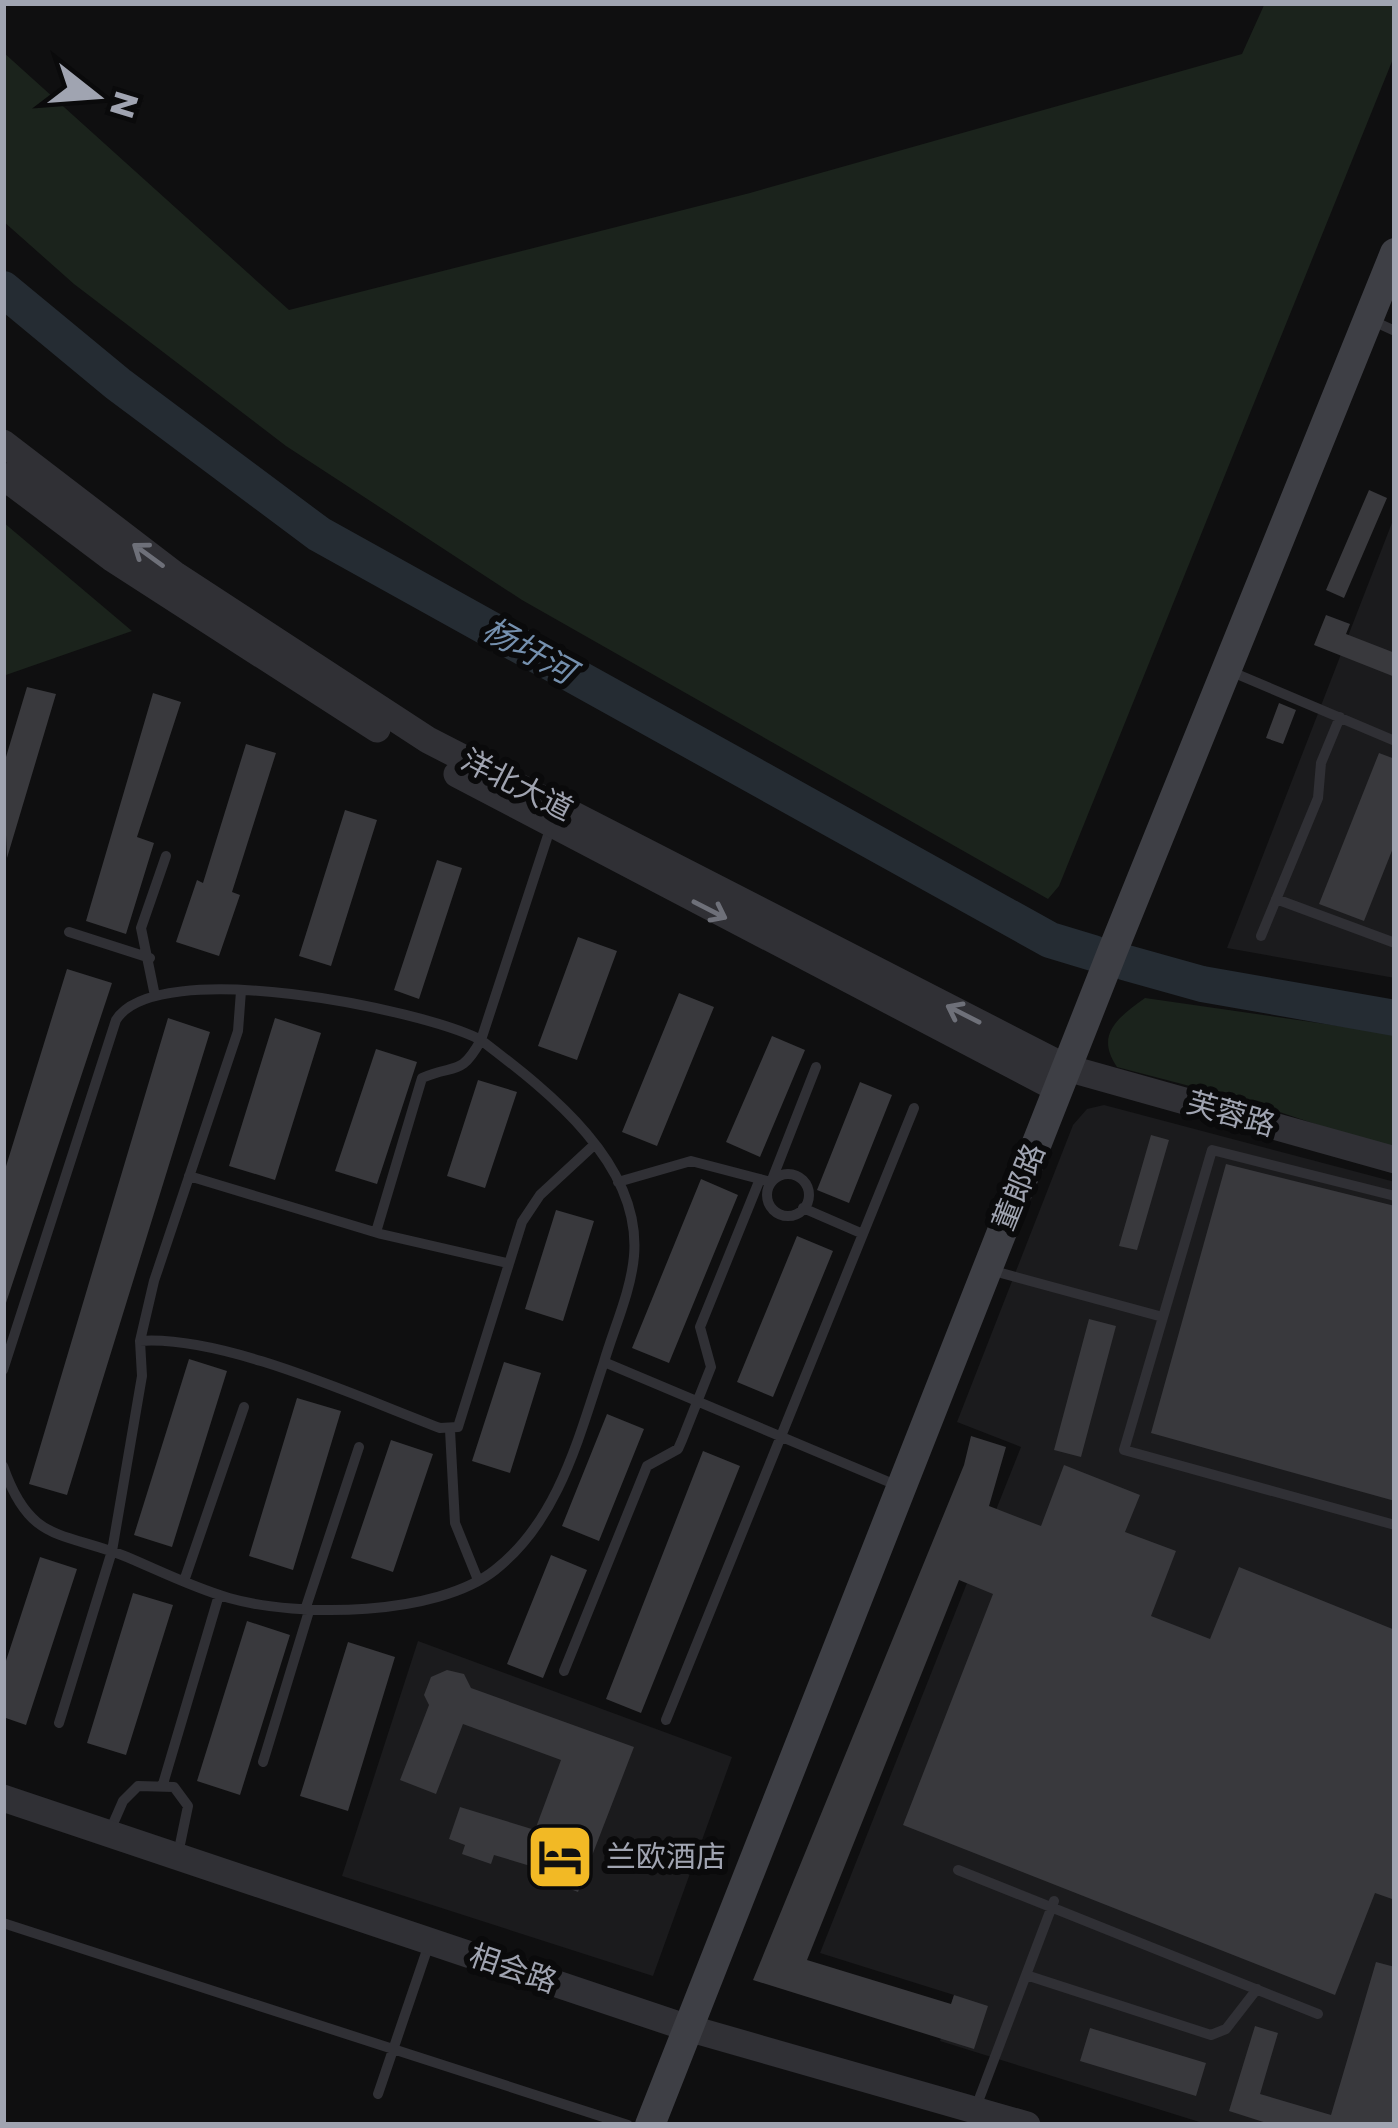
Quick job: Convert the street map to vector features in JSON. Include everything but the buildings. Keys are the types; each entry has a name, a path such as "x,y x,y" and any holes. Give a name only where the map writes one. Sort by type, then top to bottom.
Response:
{"main road":[{"name":"董郎路","path":"650,2125 1062,1078 1230,671 1382,325 1395,253"}],"street":[{"name":"洋北大道","path":"3,443 106,524 320,673 554,816"},
{"name":"洋北大道","path":"3,476 221,632 346,711 1062,1078"},
{"name":"芙蓉路","path":"1062,1078 1395,1160"},
{"name":"相会路","path":"3,1798 688,2027 1027,2125"}],"lane":[{"path":"1230,671 1395,740"},
{"path":"1261,936 1318,798 1321,763 1340,717"},
{"path":"376,1232 422,1078 455,1072 468,1063 481,1040 554,816"},
{"path":"155,996 141,928 166,856"},
{"path":"1276,899 1395,943"},
{"path":"69,932 150,958"},
{"path":"58,1724 112,1551 142,1376 140,1341 238,1030 241,991"},
{"path":"3,1370 116,1019 122,1010 155,996 241,991 418,1016 481,1040 546,1090 594,1145 618,1182 634,1225 634,1259 604,1362 550,1506 530,1540 478,1580 444,1597 307,1610 219,1595 112,1551 83,1547 38,1524 20,1507 3,1466"},
{"path":"563,1671 647,1466 678,1449 697,1404 712,1358 700,1339 700,1327 816,1067"},
{"path":"666,1720 914,1108"},
{"path":"450,1430 464,1418 507,1262 540,1196 594,1145"},
{"path":"1395,1196 1218,1147 1211,1150 1159,1316 1124,1450 1395,1526"},
{"path":"618,1182 691,1161 765,1181 789,1174 802,1180 808,1192 803,1208 789,1216 776,1212 768,1202 765,1181"},
{"path":"189,1176 376,1232 507,1262"},
{"path":"803,1208 863,1234"},
{"path":"987,1269 1159,1316"},
{"path":"140,1341 180,1341 450,1430"},
{"path":"604,1362 901,1486"},
{"path":"184,1581 244,1407"},
{"path":"450,1430 455,1523 478,1580"},
{"path":"263,1762 358,1447"},
{"path":"163,1784 219,1595"},
{"path":"109,1833 123,1801 138,1786 174,1787 188,1806 177,1857"},
{"path":"958,1870 1053,1904 1318,2014"},
{"path":"974,2110 1053,1904"},
{"path":"3,1923 628,2125"},
{"path":"378,2094 430,1941"},
{"path":"1026,1975 1211,2036 1226,2029 1257,1989"}],"shaded area":[{"path":"1265,3 1395,3 1395,54 1059,886 1048,899 522,600 286,446 74,284 3,221 3,52 289,310 750,193 1242,54"},
{"path":"1395,515 1395,978 1227,948"},
{"path":"3,522 132,631 3,676"},
{"path":"1145,998 1395,1034 1395,1151 1247,1101 1117,1067 1108,1046 1112,1028"},
{"path":"1104,1105 1395,1182 1395,2125 1209,2125 940,2041 954,1995 820,1953 1021,1447 957,1422 1073,1125 1087,1109"},
{"path":"418,1641 732,1757 653,1976 342,1876"}],"waterway":[{"name":"杨圩河","path":"3,289 118,384 319,534 1050,940 1093,953"},
{"path":"1127,963 1202,984 1395,1018"}],"place":[{"name":"兰欧酒店","path":"560,1857"}]}
